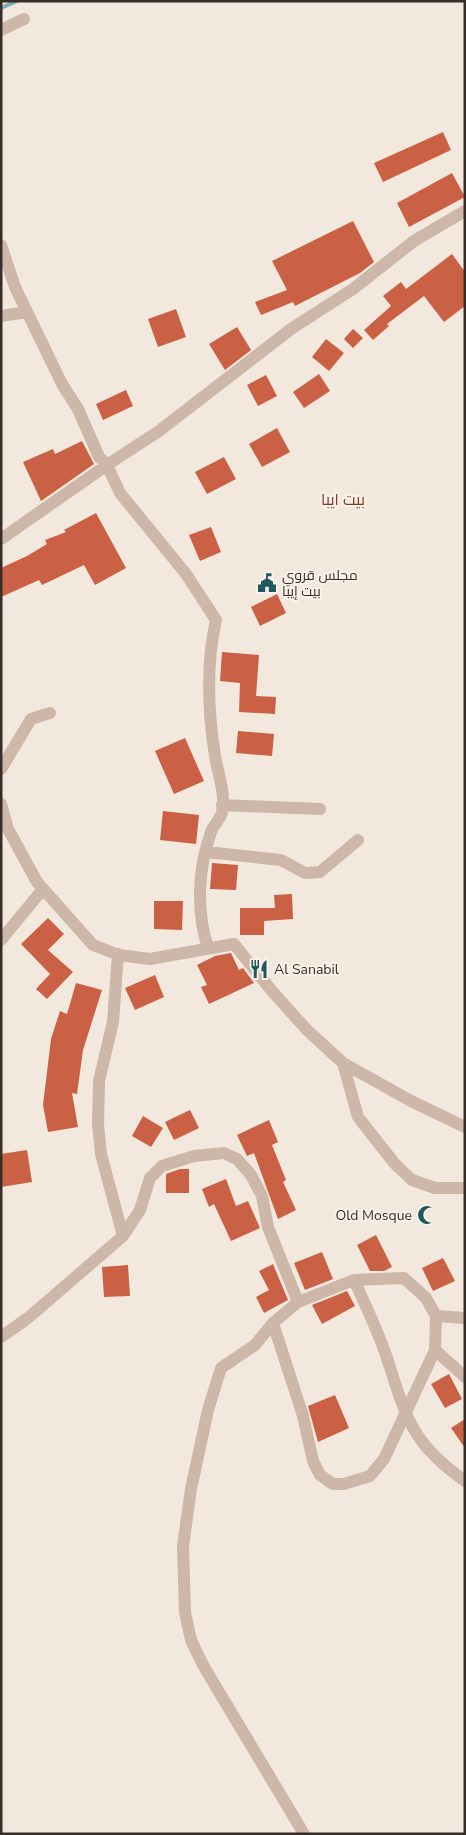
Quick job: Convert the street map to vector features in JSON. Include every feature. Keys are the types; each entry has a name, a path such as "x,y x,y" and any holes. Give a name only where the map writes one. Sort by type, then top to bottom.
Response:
{"street":[{"path":"1,30 24,19"},
{"path":"1,539 159,431 291,328 353,289 414,241 465,211"},
{"path":"1,245 15,287 62,384 78,409 99,457 107,465 120,493 186,574 216,620 210,675 211,724 222,813 211,830 202,869 201,910 203,932 208,948"},
{"path":"1,316 27,312"},
{"path":"1,769 31,720 50,713"},
{"path":"1,804 8,829 37,882 93,945 118,954 150,959 185,955 208,948 234,944 307,1030 343,1063 411,1101 465,1127"},
{"path":"222,805 320,809"},
{"path":"206,852 281,860 305,872 320,872 358,840"},
{"path":"1,940 43,889"},
{"path":"118,954 112,1022 99,1081 98,1124 101,1154 123,1236"},
{"path":"343,1063 358,1116 395,1164 412,1180 435,1188 465,1188"},
{"path":"1,1336 28,1318 123,1236 140,1210 150,1178 162,1166 194,1156 224,1153 237,1159 251,1175 262,1196 268,1227 298,1302"},
{"path":"273,1323 303,1416 313,1461 320,1474 333,1484 352,1483 370,1476 384,1459 435,1350 436,1316 426,1298 404,1278 354,1280 298,1302 273,1323 255,1345 221,1368 208,1410 191,1489 183,1546 185,1612 191,1640 203,1665 304,1834"},
{"path":"354,1280 376,1328 405,1416 441,1464 465,1481"},
{"path":"436,1316 465,1318"},
{"path":"435,1350 465,1377"}],"building":[{"path":"443,132 451,150 383,182 374,163"},
{"path":"452,173 465,197 409,227 397,203"},
{"path":"353,221 374,262 360,273 295,306 293,302 261,315 255,302 287,290 272,261"},
{"path":"452,254 465,272 465,306 444,322 424,296 387,324 389,326 373,340 364,330 391,306 383,296 401,282 406,289"},
{"path":"176,309 186,337 158,347 148,319"},
{"path":"237,327 251,350 225,370 209,344"},
{"path":"353,329 363,338 353,348 344,339"},
{"path":"326,339 344,353 329,371 312,357"},
{"path":"319,374 330,391 304,408 293,392"},
{"path":"266,375 277,396 258,406 247,385"},
{"path":"126,390 133,406 103,420 96,404"},
{"path":"277,428 290,452 262,467 249,444"},
{"path":"82,441 94,464 41,501 23,462 53,449 55,454"},
{"path":"224,457 236,479 207,494 195,472"},
{"path":"96,513 126,568 95,585 84,565 42,585 39,580 1,597 1,568 27,556 47,544 45,540 66,532 64,530"},
{"path":"211,527 221,552 200,561 189,535"},
{"path":"277,594 286,613 260,626 251,607"},
{"path":"222,652 259,655 256,696 276,697 275,714 239,712 240,683 220,681"},
{"path":"238,731 274,734 272,756 236,753"},
{"path":"185,738 204,781 174,794 155,751"},
{"path":"163,811 199,815 196,844 160,840"},
{"path":"212,863 238,865 236,890 210,889"},
{"path":"292,894 293,919 264,921 264,935 240,935 240,908 275,908 274,895"},
{"path":"154,901 183,901 182,930 154,929"},
{"path":"48,918 64,934 48,950 73,972 47,999 36,989 50,974 21,944"},
{"path":"231,953 239,970 243,968 254,983 209,1004 201,987 207,985 197,965 215,956"},
{"path":"155,975 164,997 135,1010 125,988"},
{"path":"76,983 102,990 83,1050 77,1094 72,1093 78,1127 48,1132 43,1105 51,1039 60,1011 67,1014"},
{"path":"190,1110 199,1128 174,1140 165,1122"},
{"path":"143,1116 163,1128 151,1147 132,1136"},
{"path":"269,1120 278,1142 272,1145 286,1180 283,1182 296,1210 278,1219 254,1153 247,1156 237,1135"},
{"path":"27,1150 32,1182 1,1187 1,1154"},
{"path":"180,1169 189,1169 189,1193 166,1193 166,1174"},
{"path":"226,1179 236,1206 248,1201 260,1228 231,1241 214,1204 209,1207 202,1189"},
{"path":"376,1235 392,1267 384,1271 370,1271 357,1245"},
{"path":"322,1252 333,1279 305,1290 294,1263"},
{"path":"443,1258 455,1281 433,1291 422,1268"},
{"path":"273,1264 288,1300 264,1313 256,1297 269,1290 259,1271"},
{"path":"128,1265 130,1296 104,1297 102,1267"},
{"path":"347,1291 355,1306 322,1324 312,1305"},
{"path":"449,1374 462,1399 445,1408 431,1384"},
{"path":"335,1395 349,1428 318,1442 308,1406"},
{"path":"465,1419 465,1448 451,1428"}],"waterway":[{"path":"1,8 17,1"}],"place":[{"name":"مجلس قروي بيت إيبا","path":"267,583"},
{"name":"Al Sanabil","path":"259,969"},
{"name":"Old Mosque","path":"427,1215"}],"district":[{"name":"بيت ايبا","path":"343,500"}]}
